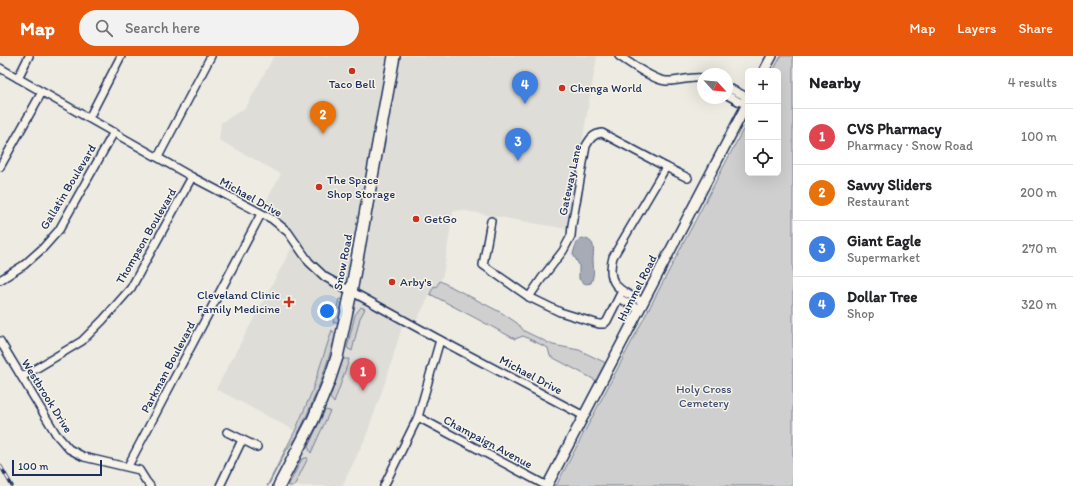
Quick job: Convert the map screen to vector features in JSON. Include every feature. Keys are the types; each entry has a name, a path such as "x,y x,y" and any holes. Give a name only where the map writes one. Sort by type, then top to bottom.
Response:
{"main road":[{"name":"Snow Road","path":"279,486 306,434 329,382 337,357 351,292 394,56"}],"street":[{"path":"18,78 29,56"},
{"path":"89,118 121,56"},
{"path":"158,157 211,56"},
{"path":"619,56 662,80 671,81 697,77"},
{"path":"766,68 772,56"},
{"name":"Michael Drive","path":"0,68 192,177 261,214 288,232 310,262 325,277 584,416"},
{"path":"733,90 745,97"},
{"path":"0,167 42,92"},
{"path":"733,98 740,102 745,102"},
{"name":"Hummel Road","path":"547,486 747,104"},
{"name":"Gallatin Boulevard","path":"0,280 24,265 43,248 59,230 114,132"},
{"name":"Gateway Lane","path":"529,297 563,251 571,236 584,153 591,137 602,133 688,178"},
{"path":"641,305 620,295 613,281 610,267 613,257 666,167"},
{"name":"Thompson Boulevard","path":"22,377 82,341 131,288 192,177"},
{"name":"Parkman Boulevard","path":"128,466 261,214"},
{"path":"491,221 483,265 529,297 560,312 599,324 604,324 620,295"},
{"path":"384,486 418,417 440,340"},
{"name":"Westbrook Drive","path":"0,341 56,434 69,449 84,457 128,466"},
{"name":"Champaign Avenue","path":"418,417 547,486"},
{"path":"227,432 257,447"},
{"path":"220,486 242,440"},
{"path":"128,466 140,470 150,486"}],"shaded area":[{"path":"274,56 597,56 567,229 460,210 453,212 443,275 436,288 434,287 413,327 403,323 388,374 365,439 342,486 273,486 299,433 216,389 297,238 286,227 261,211 281,174 219,140 221,123 246,107"},
{"path":"583,238 590,241 593,245 593,277 591,283 587,284 583,283 579,279 579,265 573,254 577,243"}],"green space":[{"name":"Holy Cross Cemetery","path":"781,56 793,56 793,486 556,486 745,126 745,176 781,176 781,68 775,68"},
{"path":"440,281 502,313 517,323 524,331 553,345 579,350 606,363 597,381 550,356 548,348 523,336 515,339 430,294 434,286 436,287"},
{"path":"339,299 343,300 339,322 333,323"},
{"path":"361,307 365,309 360,318 352,351 347,348 355,315"},
{"path":"332,330 336,335 322,378 310,408 300,430 285,453 267,486 296,429 311,394"},
{"path":"343,359 349,360 334,403 330,398"},
{"path":"325,410 330,411 311,453 308,447"},
{"path":"308,458 294,486 288,486 302,459"}],"railway":[{"path":"0,465 12,486"}],"place":[{"name":"Taco Bell","path":"352,71"},
{"name":"Chenga World","path":"562,88"},
{"name":"Dollar Tree","path":"525,104"},
{"name":"Savvy Sliders","path":"323,134"},
{"name":"Giant Eagle","path":"518,161"},
{"name":"The Space Shop Storage","path":"319,187"},
{"name":"GetGo","path":"416,219"},
{"name":"Arby's","path":"392,282"},
{"name":"Cleveland Clinic Family Medicine","path":"289,302"},
{"name":"CVS Pharmacy","path":"363,391"}]}
